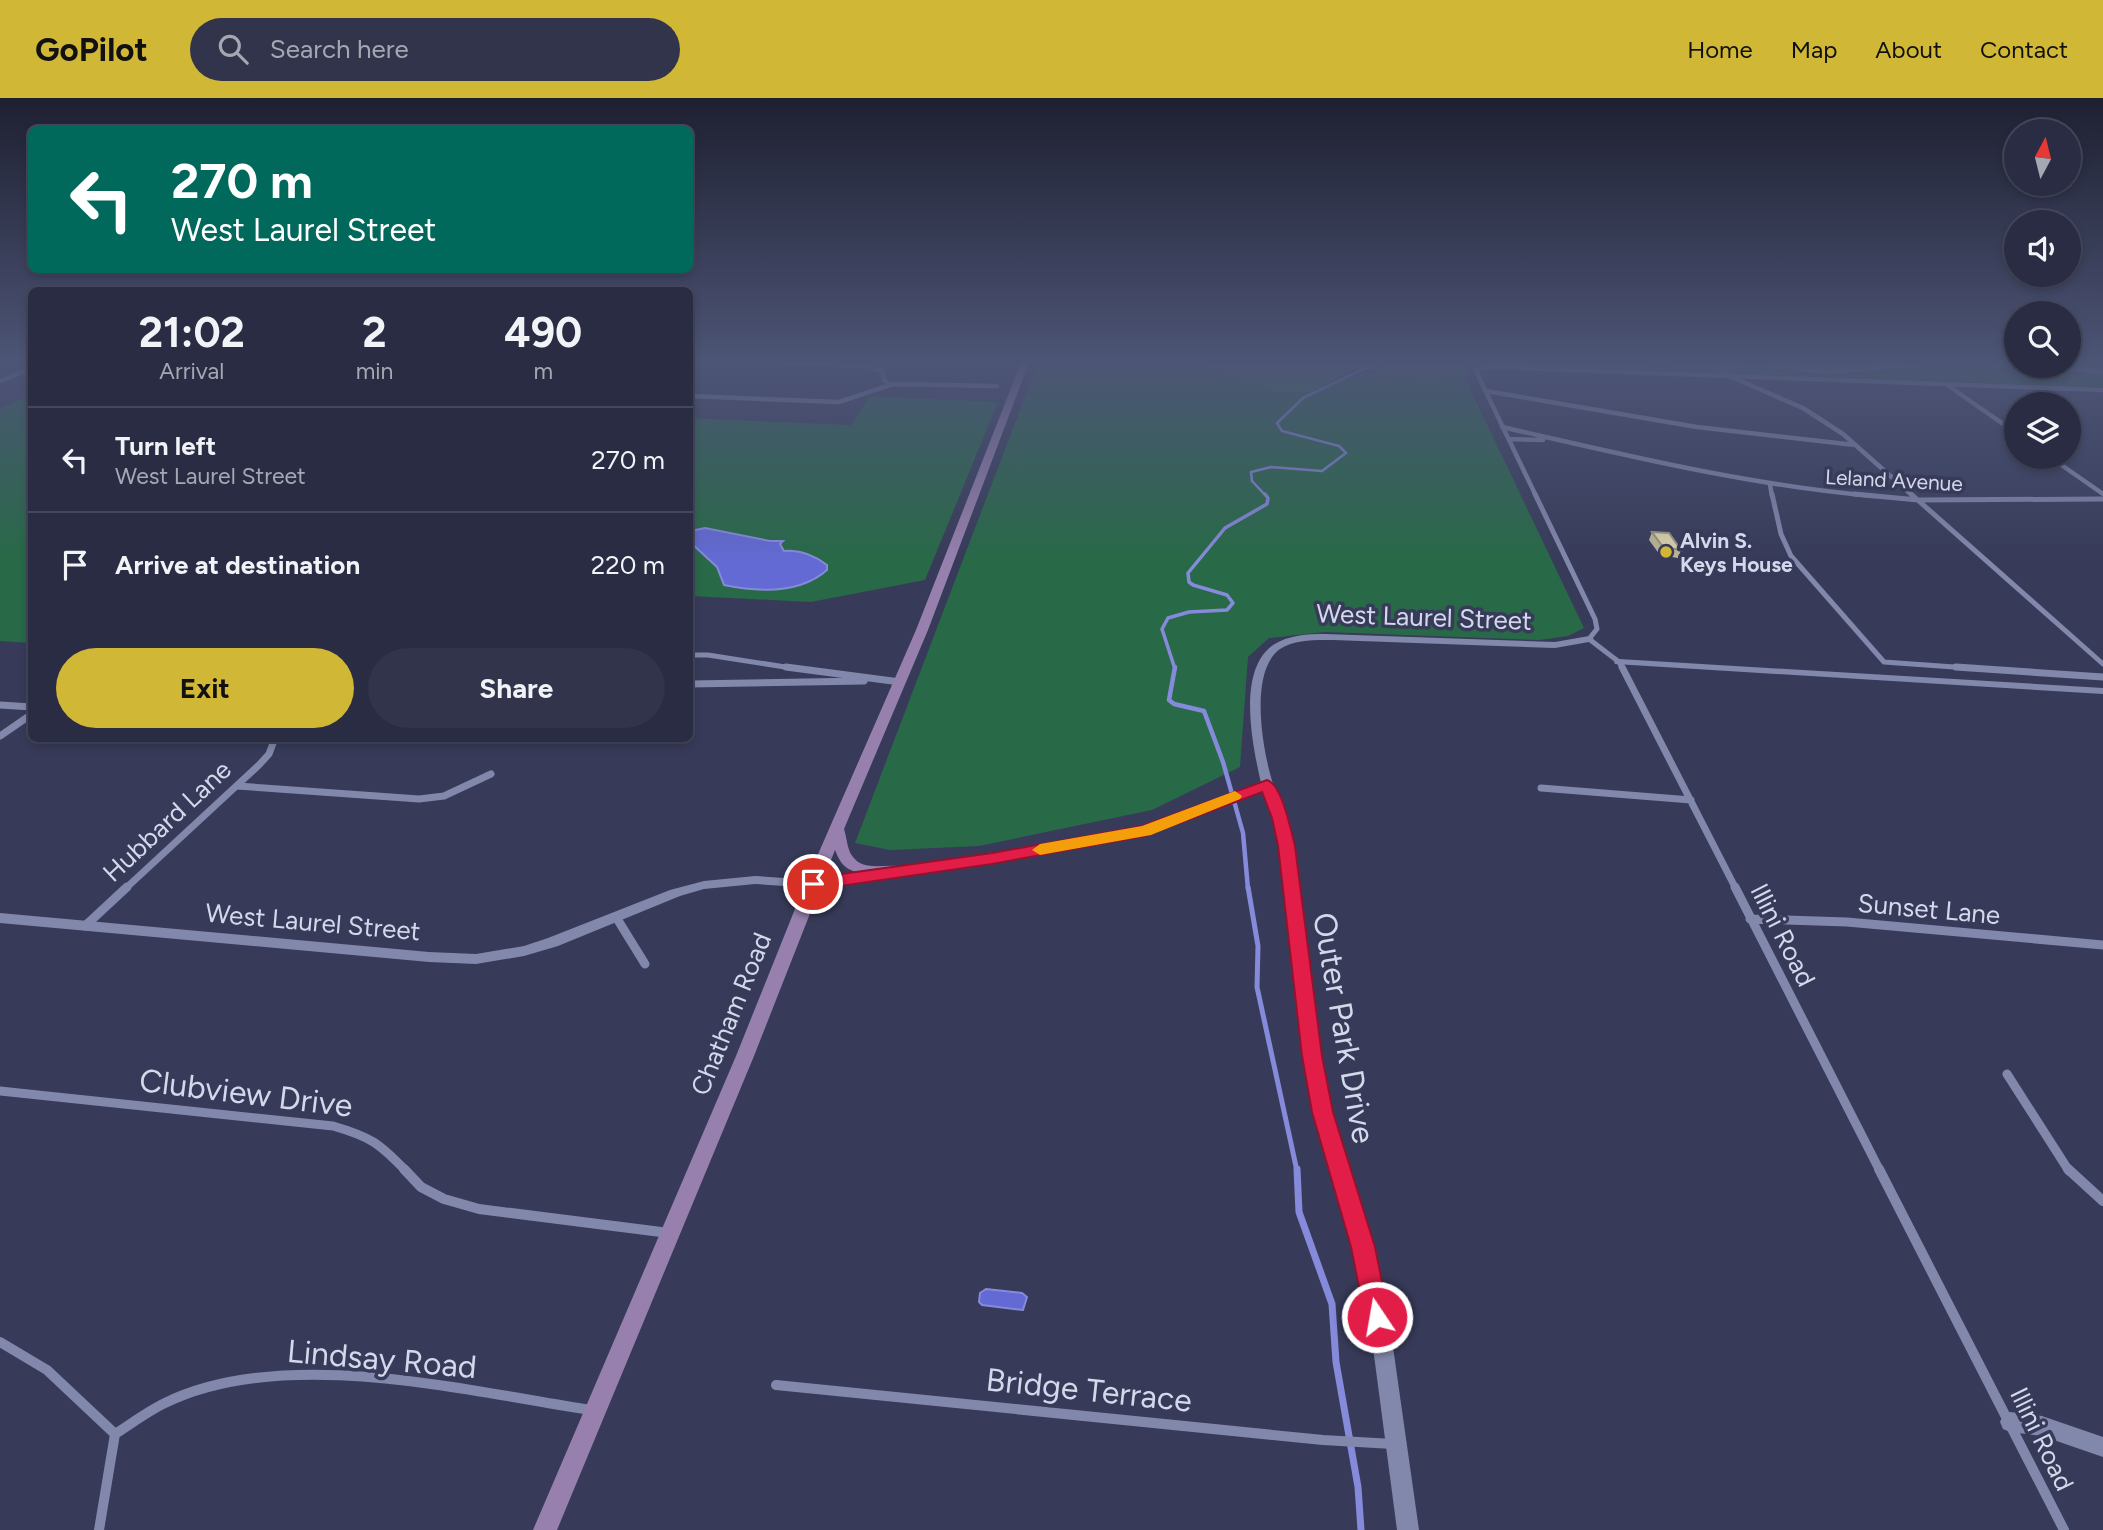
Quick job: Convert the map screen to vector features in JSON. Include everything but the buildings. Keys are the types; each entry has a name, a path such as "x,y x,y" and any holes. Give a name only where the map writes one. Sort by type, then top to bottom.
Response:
{"main road":[{"name":"Chatham Road","path":"545,1530 745,1055 813,884 900,682 1000,427"},
{"path":"837,830 845,858 852,865 905,872"}],"street":[{"path":"1502,427 1595,618 1598,629 1589,639"},
{"path":"1505,427 1562,442"},
{"path":"1697,427 1857,445"},
{"path":"1833,427 2103,664"},
{"path":"1509,439 1562,442"},
{"name":"Leland Avenue","path":"1562,442 1770,485 1844,495 1917,500 2103,499"},
{"path":"2067,469 2103,494"},
{"path":"1770,485 1781,534 1791,556 1884,662 2103,677"},
{"name":"West Laurel Street","path":"0,918 429,957 476,958 524,951 675,893 716,883 755,880 813,884 905,872 1145,831 1267,785 1260,754 1256,693 1264,662 1270,652 1287,642 1311,637 1334,637 1555,645 1589,639"},
{"name":"Illini Road","path":"1589,639 1619,662 2064,1530"},
{"path":"693,655 722,656 900,682"},
{"path":"1619,662 2103,691"},
{"path":"693,684 834,684 872,680"},
{"path":"0,705 28,708"},
{"path":"0,736 28,717"},
{"name":"Hubbard Lane","path":"85,926 237,786 270,754 275,742"},
{"path":"237,786 419,799 444,796 491,774"},
{"name":"Outer Park Drive","path":"1267,785 1280,818 1286,846 1312,1056 1322,1112 1363,1247 1382,1340 1408,1530"},
{"path":"1541,788 1691,800"},
{"path":"616,917 645,964"},
{"name":"Sunset Lane","path":"1750,919 1847,922 2103,944"},
{"path":"2007,1074 2069,1171 2103,1201"},
{"name":"Clubview Drive","path":"0,1091 333,1126 365,1135 381,1145 421,1187 444,1199 480,1209 670,1233"},
{"path":"0,1342 11,1346 44,1368 115,1434 99,1530"},
{"name":"Lindsay Road","path":"115,1434 150,1409 197,1392 276,1374 373,1378 596,1410"},
{"name":"Bridge Terrace","path":"776,1385 1333,1441 1397,1445"},
{"path":"2010,1422 2042,1426 2103,1447"}],"green space":[{"path":"0,427 28,427 28,643 0,641"},
{"path":"693,427 988,427 925,580 811,602 693,596"},
{"path":"1014,427 1488,427 1584,628 1568,636 1539,640 1325,632 1269,638 1248,657 1240,767 1152,810 979,846 890,850 855,843"}],"shaded area":[{"path":"705,528 770,541 783,541 780,544 784,551 796,551 812,556 827,565 827,570 816,578 792,587 764,590 724,585 717,567 693,545 693,530"},
{"path":"986,1289 1022,1293 1027,1297 1023,1310 982,1305 979,1302 980,1293"}],"waterway":[{"path":"1266,496 1252,481 1251,472 1271,467 1322,471 1346,453 1339,446 1282,431 1279,427"},
{"path":"1175,668 1162,629 1168,618 1189,612 1227,610 1233,603 1227,595 1193,585 1189,582 1188,573 1225,528 1267,504 1268,498 1265,494"},
{"path":"1175,668 1169,700 1174,704 1204,711 1223,762 1243,833 1248,889"},
{"path":"1248,887 1258,946 1257,987 1297,1171"},
{"path":"1297,1169 1299,1212 1332,1304 1336,1362 1358,1487 1361,1530"}],"slow traffic":[{"path":"1040,850 1145,831 1235,796"}],"place":[{"name":"Alvin S. Keys House","path":"1666,552"}],"route":[{"path":"813,884 992,859 1145,831 1216,805 1242,792 1267,785 1280,818 1286,846 1312,1056 1322,1112 1363,1247 1377,1317"}]}
